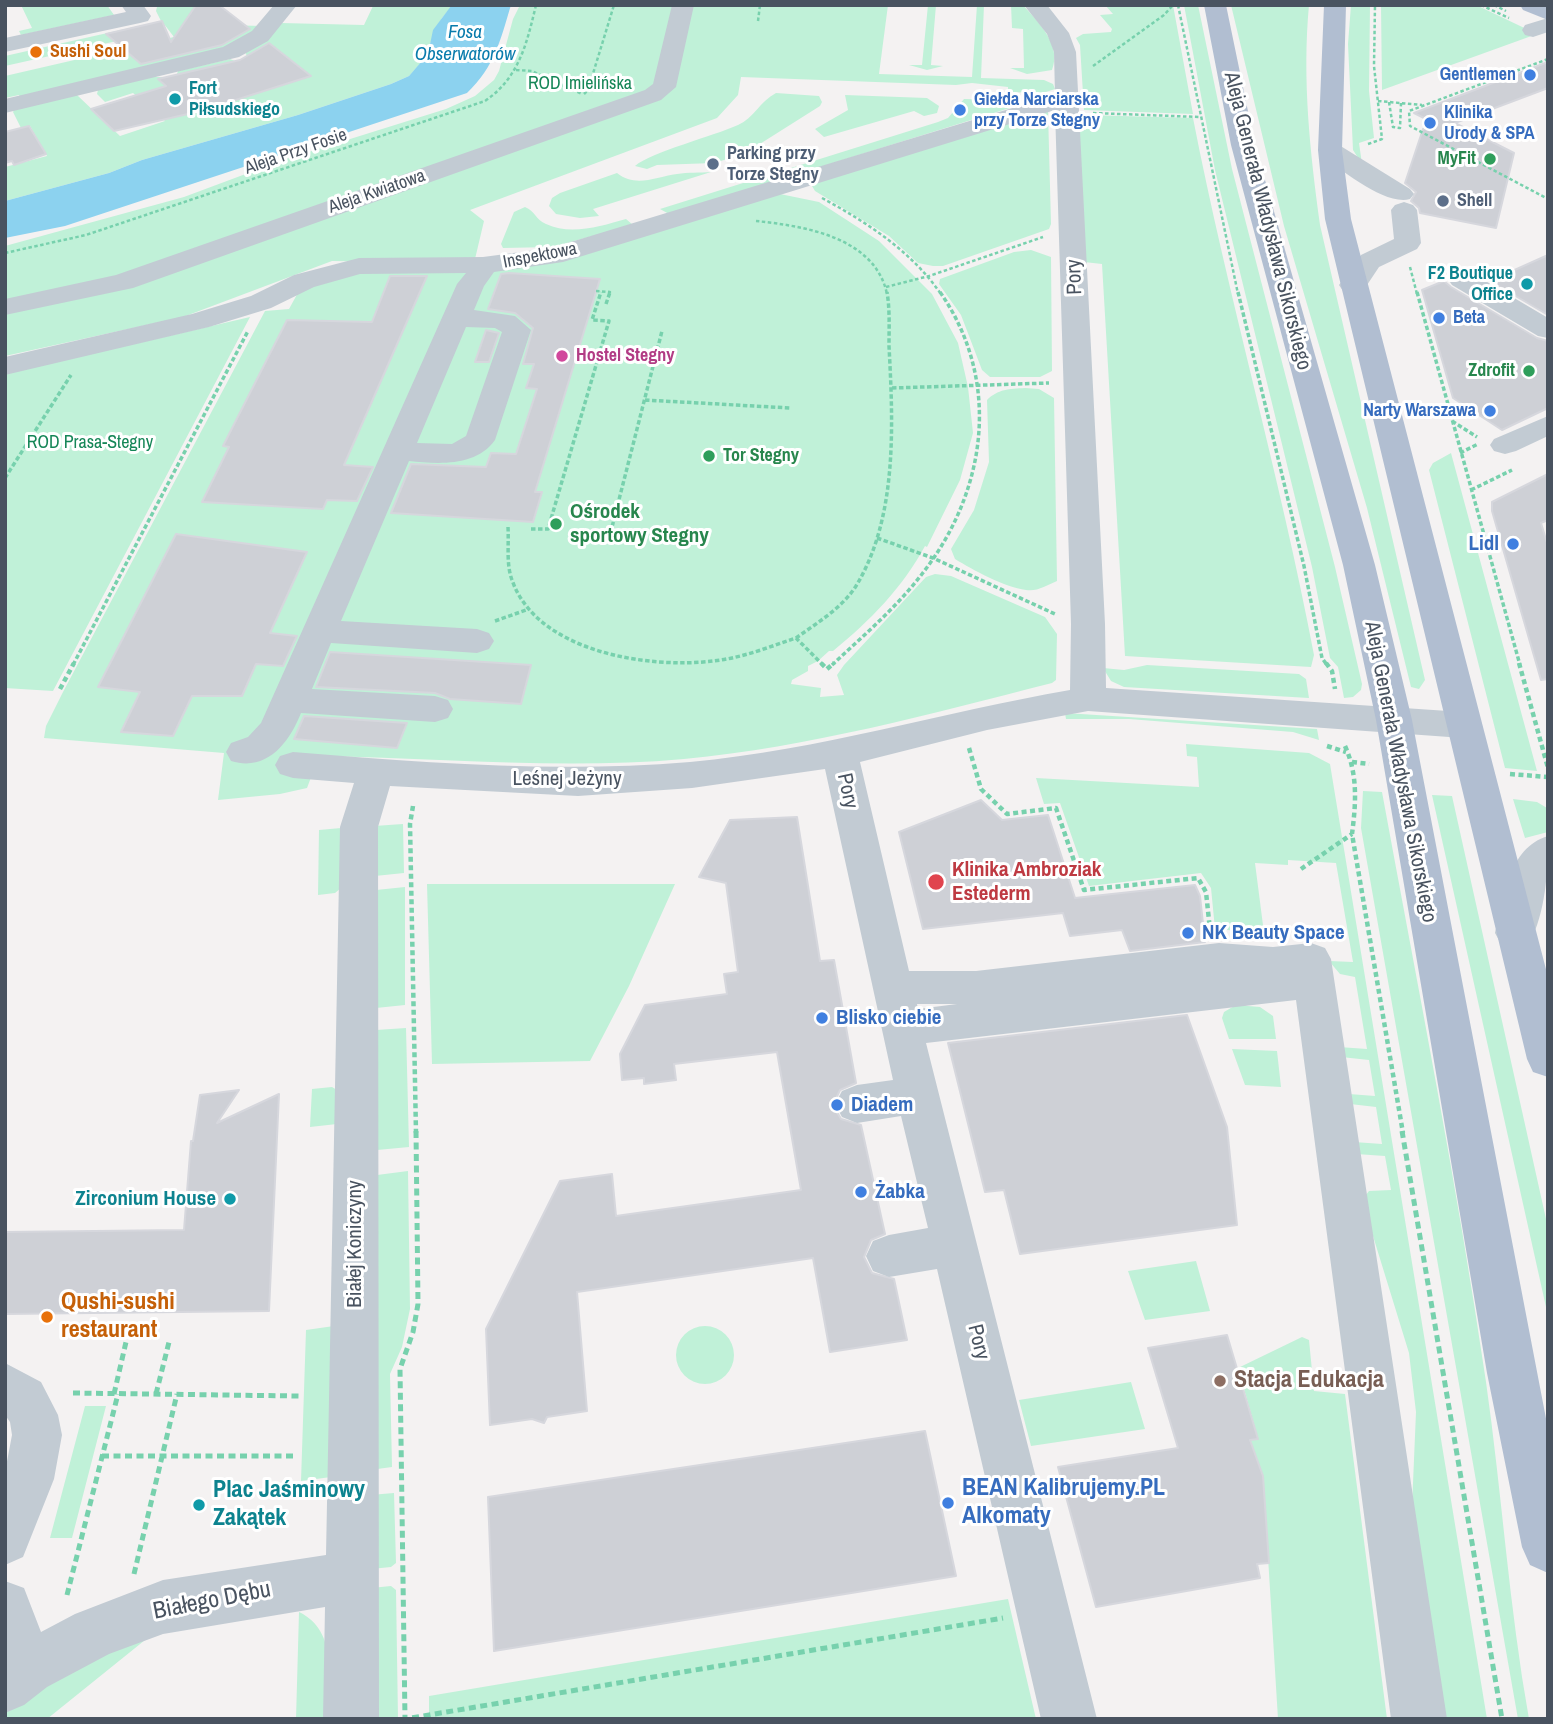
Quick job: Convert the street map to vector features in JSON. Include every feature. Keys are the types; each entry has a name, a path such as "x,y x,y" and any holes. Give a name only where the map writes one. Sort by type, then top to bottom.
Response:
{"main road":[{"name":"Aleja Generała Władysława Sikorskiego","path":"1215,5 1243,145 1359,565 1394,720 1511,1373 1548,1547"},
{"path":"1335,5 1331,150 1338,219 1548,1059"},
{"path":"1531,5 1543,23"}],"street":[{"path":"8,37 140,16 132,5"},
{"path":"5,106 232,52 260,36 286,5"},
{"name":"Aleja Kwiatowa","path":"5,307 123,282 653,95 664,87 683,5"},
{"name":"Pory","path":"1035,5 1063,41 1075,105 1088,699 987,717 840,754 897,1007 1069,1719"},
{"name":"Inspektowa","path":"5,366 199,321 261,302 304,281 359,266 483,265 554,256 793,183 1075,105"},
{"path":"1331,150 1403,202 1408,243 1370,261 1353,285"},
{"path":"244,752 269,739 289,700 471,284 483,265"},
{"path":"1462,279 1548,330"},
{"path":"400,451 455,454 471,448 480,440 517,330 510,323 502,321 457,318"},
{"path":"1494,443 1548,425"},
{"path":"320,631 477,641"},
{"path":"1088,699 1463,725"},
{"path":"289,700 435,709"},
{"name":"Leśnej Jeżyny","path":"293,765 578,782 692,775 840,754"},
{"name":"Białej Koniczyny","path":"351,1719 359,827 377,772"},
{"path":"1515,933 1531,871 1537,859 1548,850"},
{"path":"897,1007 976,988 1219,959 1273,963 1311,959 1419,1719"},
{"path":"897,1007 1315,981"},
{"path":"857,1104 918,1095"},
{"path":"889,1256 954,1245"},
{"path":"5,1387 15,1391 29,1406 38,1432 35,1455 21,1502 5,1539"},
{"name":"Białego Dębu","path":"17,1677 94,1633 163,1607 352,1577"},
{"path":"5,1607 17,1677"}],"path":[{"name":"Aleja Przy Fosie","path":"5,253 86,235 454,112 499,94 516,70 536,5"},
{"path":"583,94 588,90 614,5"},
{"path":"758,20 760,5"},
{"path":"1090,68 1164,15 1173,5"},
{"path":"1178,5 1224,234 1304,566 1322,658 1332,671 1336,698"},
{"path":"1376,5 1374,66 1381,139"},
{"path":"1548,59 1409,111 1410,125 1548,199"},
{"path":"516,70 532,71 583,94 610,110"},
{"path":"1378,101 1424,105"},
{"path":"1389,102 1393,127 1400,128 1401,103"},
{"path":"1075,105 1199,117"},
{"path":"793,183 873,228 929,276 961,327 980,385 982,436 971,486 933,558 887,615 827,669 796,638"},
{"path":"508,527 513,584 529,609 556,632 603,654 657,661 711,661 757,652 796,638 829,614 855,587 877,538 888,461 892,388 886,287 863,256 850,246 799,226 749,220"},
{"path":"886,287 929,276 1054,233"},
{"path":"1405,261 1411,268 1548,768"},
{"path":"531,529 548,529 609,321 592,320 598,291 610,292 607,304"},
{"path":"60,689 261,302"},
{"path":"602,530 611,531 662,331"},
{"path":"5,478 75,368"},
{"path":"892,388 1057,383"},
{"path":"645,400 790,408"},
{"path":"1460,453 1494,443"},
{"path":"877,538 933,558 1062,617"},
{"path":"511,615 529,609"},
{"path":"1539,733 1548,740"},
{"path":"1344,741 1352,762 1357,799 1352,831 1502,1719"},
{"path":"1318,743 1346,752"},
{"path":"970,748 982,789 1007,814 1056,808 1084,890 1198,878 1206,892 1211,940 1219,959"},
{"path":"413,806 410,824 418,1304 413,1332 400,1369 405,1719 1006,1618"},
{"path":"1301,869 1352,831"},
{"path":"67,1595 102,1457 127,1342"},
{"path":"156,1394 169,1342"},
{"path":"73,1393 299,1396"},
{"path":"132,1582 177,1394"},
{"path":"102,1457 297,1456"}],"green space":[{"path":"21,5 107,5 114,15 21,35 19,31 32,28"},
{"path":"196,5 184,24 263,26 232,47 21,99 19,95 5,98 5,76 174,37 164,24 166,30 5,66 5,56 161,21 156,11 157,7"},
{"path":"353,5 452,6 442,18 429,46 429,54 409,76 391,84 298,115 142,160 109,173 5,201 5,167 47,156 30,126 21,128 14,110 77,95 120,136 165,121 133,93 105,102 97,94 98,90 149,77 176,77 178,71 230,59 310,76 277,49 248,58 245,52 281,23 364,25 373,6"},
{"name":"ROD Imielińska","path":"520,5 888,5 879,74 972,77 977,5 984,5 981,78 1044,80 1053,84 1055,89 1043,93 1008,92 1008,87 972,83 956,85 741,77 738,95 717,118 470,210 484,221 475,259 467,263 332,261 183,317 5,356 5,246 184,197 283,160 446,109 475,96 494,80 499,71 513,19"},
{"path":"928,5 936,5 931,65 943,66 927,70 909,65 922,65"},
{"path":"1011,5 1023,5 1047,35 1054,52 1052,70 1027,74 1010,68 1024,68 1023,29 1012,28"},
{"path":"1105,5 1173,5 1193,114 1084,110 1080,45 1076,38 1083,34 1111,32 1112,29 1100,15 1113,14"},
{"path":"1184,5 1198,5 1232,169 1335,567 1362,684 1361,690 1353,697 1344,698 1338,667 1330,658 1312,567 1215,170"},
{"path":"1231,5 1309,5 1306,60 1308,115 1320,225 1425,680 1419,689 1411,687 1367,508 1284,226"},
{"path":"1351,5 1370,5 1369,91 1374,138 1359,143 1362,164 1353,150 1348,44"},
{"path":"1381,5 1476,5 1537,34 1382,90"},
{"path":"776,93 819,96 822,102 820,106 744,154 714,163 657,165 647,169 635,166 654,155 738,125"},
{"path":"845,95 927,98 939,106 937,113 924,116 914,111 824,137 815,129 848,110"},
{"path":"964,99 1005,100 1012,102 1013,107 669,214 660,209 938,122 948,118"},
{"path":"1048,111 1049,229 943,266 918,263 889,236 815,191 812,186 816,181"},
{"path":"1085,115 1193,118 1300,588 1314,655 1311,667 1125,656 1102,264 1084,262 1079,130 1086,130"},
{"path":"711,172 593,209 599,216 580,218 556,214 549,206 552,198 560,193 617,173 639,181 681,173"},
{"name":"Ośrodek sportowy Stegny","path":"780,194 819,202 879,241 932,294 958,343 968,387 973,433 960,480 927,547 925,546 907,575 885,603 860,628 833,651 808,666 808,671 792,680 791,684 821,688 820,697 844,695 837,675 844,665 926,577 935,574 951,576 1045,617 1057,634 1056,680 1052,683 824,738 684,759 547,763 319,756 307,788 280,794 218,800 224,753 44,738 46,726 63,692 265,311 289,309 300,289 354,273 483,265"},
{"path":"525,207 543,222 556,228 586,229 626,219 633,225 552,247 503,248 501,244 514,212"},
{"path":"1031,250 1051,257 1052,371 1040,377 990,377 982,370 961,315 939,284 940,279 1014,252"},
{"name":"ROD Prasa-Stegny","path":"250,317 53,691 5,688 5,374"},
{"path":"1009,389 1039,389 1054,398 1057,581 1030,590 1008,585 980,573 955,559 951,549 974,510 989,462 987,400"},
{"path":"1451,453 1537,771 1505,768 1429,470 1433,463"},
{"path":"1147,665 1299,674 1306,679 1309,698 1124,687 1111,681 1103,668 1124,670"},
{"path":"1065,713 1317,729 1319,740 1293,732 1129,719 1066,719"},
{"path":"1186,744 1309,753 1330,764 1487,1719 1436,1719 1410,1554 1416,1412 1409,1353 1365,1210 1366,1195 1369,1191 1391,1190 1385,1156 1356,1154 1354,1142 1382,1144 1376,1107 1350,1104 1349,1094 1375,1096 1369,1060 1341,1057 1339,1047 1367,1049 1355,977 1340,974 1329,961 1353,962 1336,863 1288,860 1288,865 1255,863 1264,933 1215,929 1211,888 1201,873 1089,886 1060,803 1044,804 1036,778 1199,787 1197,757 1187,756"},
{"path":"1363,791 1382,792 1450,1160 1486,1382 1516,1635 1529,1719 1518,1719 1361,828"},
{"path":"1432,795 1452,796 1548,1228 1548,1316"},
{"path":"1513,799 1537,802 1547,808 1548,832 1525,838"},
{"path":"403,824 404,873 375,876 374,826"},
{"path":"341,828 341,888 335,893 318,895 319,830"},
{"path":"427,884 675,884 629,986 590,1061 432,1064"},
{"path":"405,887 405,1005 376,1008 376,890"},
{"path":"1236,1005 1260,1007 1273,1016 1276,1039 1229,1039 1222,1018 1224,1012"},
{"path":"406,1028 409,1147 377,1150 376,1030"},
{"path":"1232,1049 1277,1051 1281,1087 1245,1085"},
{"path":"332,1087 337,1090 337,1124 310,1127 312,1089"},
{"path":"408,1171 410,1309 402,1347 390,1374 392,1467 370,1470 377,1175"},
{"path":"1196,1261 1210,1311 1145,1320 1128,1271"},
{"path":"334,1326 331,1477 301,1481 306,1330"},
{"path":"705,1326 716,1328 729,1339 734,1355 732,1366 721,1379 705,1384 694,1382 681,1371 676,1355 678,1344 689,1331"},
{"path":"1302,1337 1309,1340 1314,1391 1345,1394 1387,1719 1278,1719 1263,1476 1250,1440 1258,1438 1238,1368"},
{"path":"1131,1382 1145,1429 1031,1446 1019,1400"},
{"path":"85,1406 106,1406 72,1538 50,1538"},
{"path":"394,1493 396,1563 391,1567 371,1569 370,1495"},
{"path":"391,1586 396,1590 398,1719 375,1719 371,1588"},
{"path":"1008,1599 1036,1719 429,1719 429,1696"},
{"path":"299,1612 312,1620 326,1644 329,1673 328,1719 296,1719"},
{"path":"155,1632 47,1719 5,1719 5,1713 55,1678"}],"water":[{"name":"Fosa Obserwatorów","path":"446,5 511,5 500,42 490,63 467,93 65,226 5,238 5,201 109,173 142,160 298,115 409,76 428,54 433,30 451,6"}],"building":[{"path":"196,5 219,5 250,29 222,45 141,64 106,34 162,21 171,42"},
{"path":"269,43 311,76 201,111 114,131 91,109 166,86 158,79 240,60"},
{"path":"1548,62 1548,88 1455,123 1514,153 1496,228 1420,213 1419,208 1411,201 1416,192 1405,183 1423,129 1436,124 1414,113"},
{"path":"29,126 46,154 14,165 12,161 5,163 5,132"},
{"name":"F2 Boutique Office","path":"1548,255 1548,315 1490,281"},
{"path":"501,274 600,279 535,492 542,492 533,522 391,513 411,464 486,467 491,453 516,454 537,389 526,388 534,364 523,364 533,328 515,313 488,309"},
{"path":"390,276 427,276 344,465 373,467 357,501 327,500 323,509 202,502 229,447 223,446 287,320 372,322"},
{"path":"1444,281 1537,338 1548,341 1548,408 1502,430 1453,398 1422,290"},
{"path":"486,330 499,333 489,362 475,362"},
{"path":"1548,474 1548,520 1541,523 1548,546 1548,679 1541,680 1492,511 1492,502"},
{"path":"176,534 307,552 270,633 297,636 283,666 256,664 242,696 192,696 173,736 121,732 140,692 98,687"},
{"path":"330,652 531,665 521,704 450,699 435,693 316,687"},
{"path":"304,716 407,723 397,748 294,739"},
{"path":"981,800 1002,820 1048,815 1075,898 1195,885 1200,896 1205,942 1130,951 1122,930 1070,936 1063,913 923,929 899,832"},
{"path":"797,817 820,961 834,960 856,1083 840,1090 833,1105 841,1119 861,1125 885,1234 871,1240 864,1257 872,1273 894,1279 907,1340 830,1352 813,1258 577,1292 587,1411 547,1417 544,1423 532,1419 490,1425 486,1329 560,1181 612,1174 616,1216 801,1190 777,1052 674,1064 676,1080 644,1084 644,1078 622,1080 620,1054 645,1005 727,994 724,974 738,972 726,883 699,877 730,820"},
{"path":"1187,1015 1227,1127 1237,1225 1020,1254 1004,1190 985,1192 948,1043"},
{"name":"Zirconium House","path":"239,1090 217,1123 279,1094 269,1311 5,1314 5,1232 184,1230 191,1141 200,1095"},
{"path":"1227,1335 1258,1439 1250,1440 1263,1476 1269,1563 1257,1564 1260,1578 1096,1607 1058,1467 1178,1448 1148,1348"},
{"path":"925,1431 956,1576 494,1651 488,1497"}],"place":[{"name":"Sushi Soul","path":"36,52"},
{"name":"Gentlemen","path":"1530,75"},
{"name":"Fort Piłsudskiego","path":"175,99"},
{"name":"Giełda Narciarska przy Torze Stegny","path":"960,110"},
{"name":"Klinika Urody & SPA","path":"1430,123"},
{"name":"MyFit","path":"1490,159"},
{"name":"Parking przy Torze Stegny","path":"713,164"},
{"name":"Shell","path":"1443,201"},
{"name":"F2 Boutique Office","path":"1527,284"},
{"name":"Beta","path":"1439,318"},
{"name":"Hostel Stegny","path":"562,356"},
{"name":"Zdrofit","path":"1529,371"},
{"name":"Narty Warszawa","path":"1490,411"},
{"name":"Tor Stegny","path":"709,456"},
{"name":"Ośrodek sportowy Stegny","path":"556,524"},
{"name":"Lidl","path":"1513,544"},
{"name":"Klinika Ambroziak Estederm","path":"936,882"},
{"name":"NK Beauty Space","path":"1188,933"},
{"name":"Blisko ciebie","path":"822,1018"},
{"name":"Diadem","path":"837,1105"},
{"name":"Żabka","path":"861,1192"},
{"name":"Zirconium House","path":"230,1199"},
{"name":"Qushi-sushi restaurant","path":"47,1317"},
{"name":"Stacja Edukacja","path":"1220,1381"},
{"name":"BEAN Kalibrujemy.PL Alkomaty","path":"948,1503"},
{"name":"Plac Jaśminowy Zakątek","path":"199,1505"}]}
